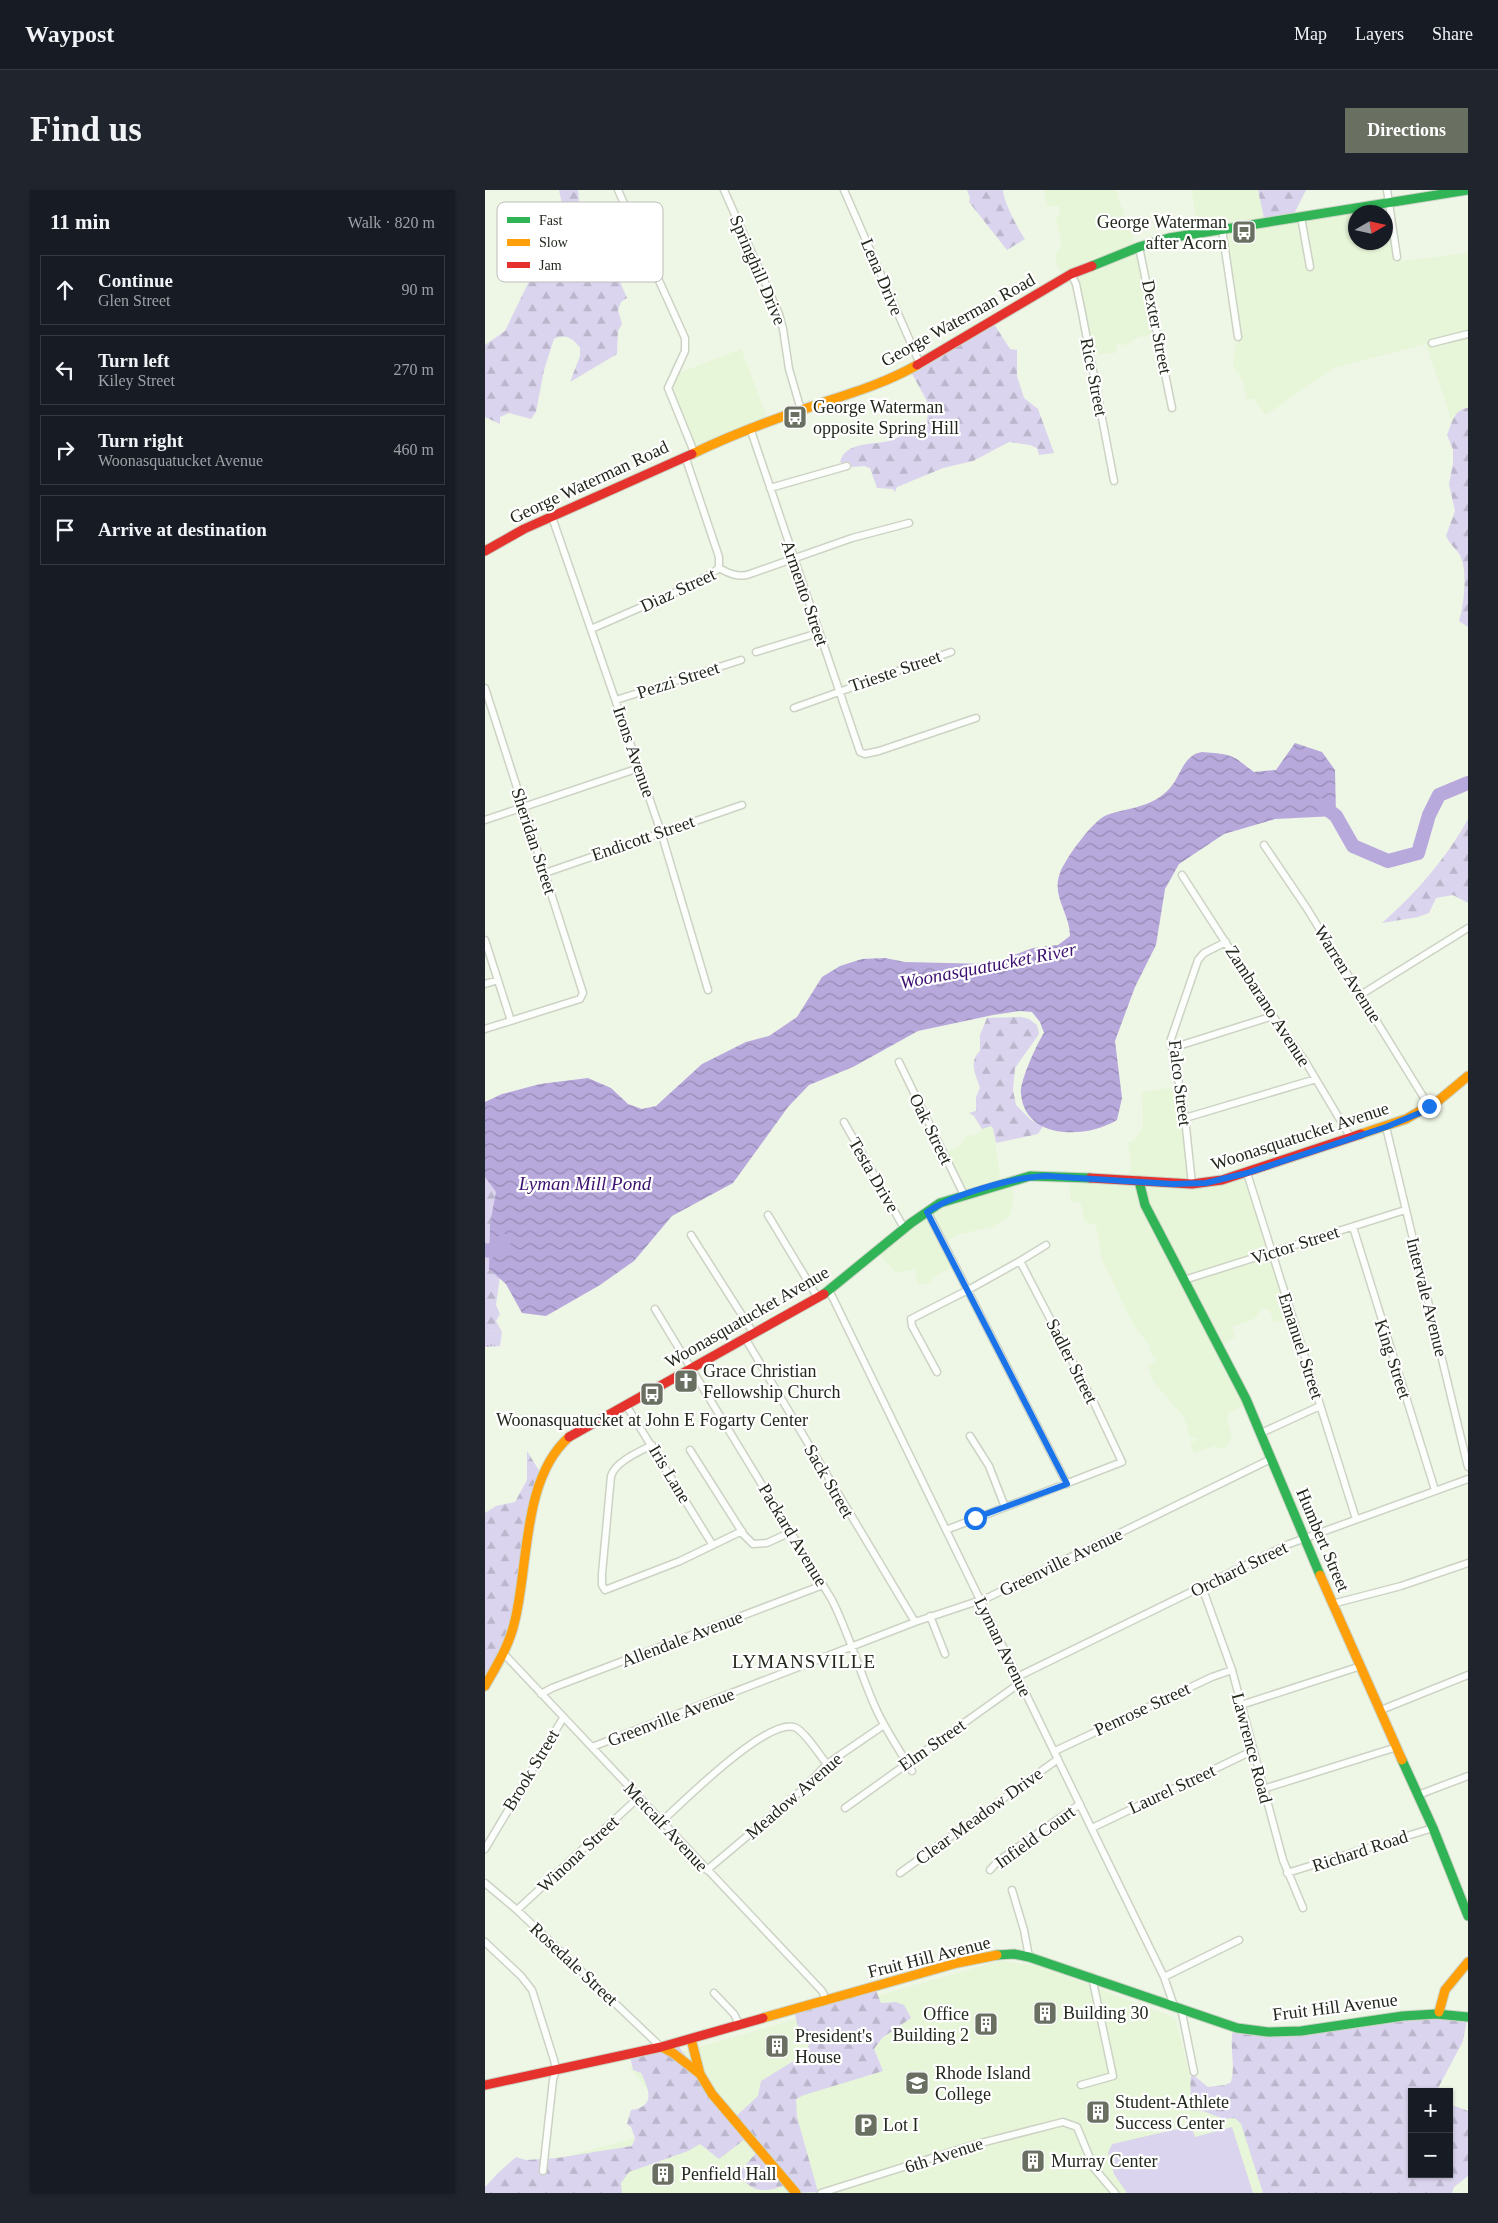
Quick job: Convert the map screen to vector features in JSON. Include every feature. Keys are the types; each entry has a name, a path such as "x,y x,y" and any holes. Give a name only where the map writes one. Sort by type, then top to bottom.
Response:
{"street":[{"path":"618,190 623,202"},
{"name":"Springhill Drive","path":"724,190 779,314 789,369 801,410"},
{"name":"Lena Drive","path":"844,190 920,364"},
{"path":"1387,190 1397,257"},
{"name":"George Waterman Road","path":"485,551 524,529 660,470 685,456 749,428 899,375 1071,274 1139,247 1169,238 1468,190"},
{"path":"1301,217 1310,267"},
{"path":"1222,229 1238,337"},
{"name":"Dexter Street","path":"1139,247 1173,408"},
{"name":"Rice Street","path":"1071,274 1076,284 1083,313 1114,482"},
{"path":"660,282 685,338 685,351 668,384 694,452"},
{"path":"1432,343 1468,334"},
{"name":"Armento Street","path":"749,428 860,752 865,754 915,740 976,718"},
{"path":"685,456 719,556 719,568"},
{"path":"770,488 847,466"},
{"name":"Irons Avenue","path":"552,517 661,832 709,990"},
{"name":"Diaz Street","path":"591,629 683,589 719,568 728,573 741,576 793,560 852,538 909,523"},
{"path":"756,652 818,633"},
{"name":"Trieste Street","path":"794,708 839,690 951,652"},
{"name":"Pezzi Street","path":"616,700 741,660"},
{"name":"Sheridan Street","path":"485,688 583,993 580,999 511,1021"},
{"path":"485,820 639,768"},
{"name":"Endicott Street","path":"545,873 742,805"},
{"name":"Warren Avenue","path":"1264,845 1362,994 1429,1106"},
{"name":"Zambarano Avenue","path":"1182,874 1273,1016 1290,1038 1351,1138"},
{"path":"1362,994 1468,928"},
{"path":"485,940 511,1021 485,1030"},
{"name":"Falco Street","path":"1193,1184 1185,1118 1172,1048 1174,1030 1198,960 1204,953 1226,942"},
{"path":"485,984 498,980"},
{"path":"1172,1048 1273,1016"},
{"name":"Oak Street","path":"899,1062 964,1195"},
{"name":"Woonasquatucket Avenue","path":"485,1686 503,1654 517,1613 540,1482 549,1460 558,1448 572,1435 818,1298 904,1228 941,1203 1030,1176 1193,1184 1206,1183 1247,1173 1386,1127 1422,1112 1468,1076"},
{"path":"1185,1118 1316,1079"},
{"name":"Testa Drive","path":"843,1122 904,1228"},
{"name":"Intervale Avenue","path":"1386,1127 1468,1467"},
{"name":"Emanuel Street","path":"1247,1173 1356,1519"},
{"name":"Humbert Street","path":"1139,1181 1145,1205 1246,1400 1261,1433 1332,1604 1433,1828 1468,1916"},
{"name":"Victor Street","path":"1184,1280 1405,1210"},
{"path":"927,1212 1067,1484 946,1530"},
{"path":"768,1215 818,1298"},
{"name":"King Street","path":"1353,1226 1435,1490"},
{"path":"691,1235 754,1334"},
{"path":"937,1372 912,1326 911,1318 968,1290 1046,1244"},
{"name":"Sadler Street","path":"1020,1261 1091,1397 1122,1462 1067,1484"},
{"name":"Lyman Avenue","path":"829,1290 1164,1977 1177,2007 1194,2072"},
{"name":"Packard Avenue","path":"655,1309 823,1585 844,1625 884,1725 912,1771"},
{"name":"Sack Street","path":"745,1338 915,1622"},
{"name":"Iris Lane","path":"626,1405 712,1544"},
{"path":"1261,1433 1320,1406"},
{"path":"970,1436 989,1466 1005,1507"},
{"path":"652,1445 612,1471 602,1585 605,1590 680,1561 742,1531"},
{"path":"690,1450 749,1540 758,1545 791,1532"},
{"name":"Greenville Avenue","path":"592,1748 930,1616 980,1600 1271,1459"},
{"name":"Orchard Street","path":"1019,1680 1202,1587 1304,1538 1468,1479"},
{"path":"1332,1604 1401,1586 1468,1563"},
{"name":"Allendale Avenue","path":"541,1694 561,1684 823,1585"},
{"name":"Lawrence Road","path":"1202,1587 1219,1630 1231,1670 1287,1873 1303,1908"},
{"path":"930,1616 945,1654"},
{"name":"Metcalf Avenue","path":"503,1654 822,1991 827,2001"},
{"path":"1241,1705 1361,1666"},
{"name":"Penrose Street","path":"1055,1751 1212,1677 1231,1670"},
{"path":"1381,1710 1468,1675"},
{"name":"Elm Street","path":"845,1808 1019,1680"},
{"name":"Brook Street","path":"485,1849 563,1718"},
{"name":"Meadow Avenue","path":"707,1870 802,1790 827,1764 884,1725"},
{"path":"663,1821 736,1756 771,1731 790,1727 799,1730 827,1764"},
{"path":"1263,1789 1397,1747"},
{"name":"Laurel Street","path":"1092,1828 1252,1751"},
{"name":"Clear Meadow Drive","path":"900,1873 1058,1759"},
{"path":"1418,1794 1468,1776"},
{"name":"Winona Street","path":"517,1910 639,1797"},
{"name":"Infield Court","path":"990,1870 997,1860 1080,1804"},
{"name":"Richard Road","path":"1287,1873 1433,1828"},
{"name":"Rosedale Street","path":"485,1883 517,1910 661,2047"},
{"path":"1012,1890 1024,1930 1029,1957"},
{"path":"1164,1977 1239,1940"},
{"path":"485,1942 521,1976 532,1990 555,2069 543,2171"},
{"name":"Fruit Hill Avenue","path":"486,2082 661,2047 980,1958 1006,1954 1029,1957 1092,1977 1231,2027 1273,2032 1389,2016 1439,2012 1468,2017"},
{"path":"1439,2012 1441,1996 1444,1990 1468,1962"},
{"path":"1081,2085 1113,2076 1092,1977"},
{"path":"713,1993 734,2014 739,2024"},
{"path":"691,2039 700,2074 721,2106 796,2193"},
{"path":"661,2047 672,2051 691,2069 700,2074"},
{"name":"6th Avenue","path":"821,2193 1045,2125 1069,2122 1079,2131 1094,2168 1115,2193"}],"shaded area":[{"path":"1044,190 1116,190 1128,228 1132,232 1135,247 1139,248 1153,334 1138,337 1125,346 1120,343 1117,345 1116,353 1088,354 1072,276 1064,277 1057,265 1056,255 1062,243 1056,219 1060,211 1059,206 1047,206"},
{"path":"1193,190 1258,190 1265,222 1348,212 1348,250 1393,250 1393,246 1395,262 1468,253 1468,408 1462,409 1454,415 1452,421 1426,344 1333,368 1266,415 1254,399 1247,399 1243,381 1233,365 1235,346 1240,340 1223,232 1198,233"},
{"path":"741,349 768,420 695,452 669,387 674,375"},
{"path":"1176,1087 1191,1183 1245,1174 1291,1317 1290,1320 1274,1322 1269,1309 1261,1309 1254,1319 1232,1327 1235,1337 1217,1348 1244,1405 1228,1413 1227,1421 1232,1436 1224,1449 1215,1446 1194,1453 1190,1444 1199,1438 1190,1438 1184,1417 1153,1381 1148,1367 1156,1360 1152,1356 1149,1345 1133,1324 1102,1259 1096,1225 1085,1222 1081,1203 1071,1201 1070,1188 1071,1179 1128,1180 1131,1162 1128,1143 1134,1141 1143,1126 1143,1092"},
{"path":"991,1126 993,1128 1001,1183 1011,1183 1014,1200 1010,1215 994,1226 957,1235 942,1244 953,1267 934,1276 929,1283 918,1284 915,1269 896,1273 877,1251 899,1232 959,1196 943,1154 962,1144 965,1137 978,1134 982,1129"},
{"name":"Rhode Island College","path":"999,1961 1039,1966 1175,2018 1197,2103 1237,2093 1268,2193 485,2193 499,2175 678,2126 629,2067"}],"green space":[{"path":"559,190 578,190 579,202 562,202"},
{"path":"967,190 1003,190 1008,208 1025,239 1007,250 969,202 970,198"},
{"path":"1258,190 1306,190 1292,218 1265,223"},
{"path":"529,282 620,282 627,298 621,302 618,310 622,324 618,331 617,354 570,382 580,356 580,348 569,338 558,337 554,339 544,370 536,412 531,419 509,413 500,417 500,424 485,417 485,345 505,331"},
{"path":"994,324 1010,349 1017,350 1017,376 1024,398 1038,409 1054,453 1039,455 1037,448 1009,442 973,461 943,468 897,487 895,492 893,489 877,488 870,468 864,466 853,467 840,462 848,450 855,447 892,440 914,429 924,435 928,415 924,408 927,401 910,370"},
{"path":"1468,408 1468,627 1459,621 1465,578 1464,569 1460,555 1446,536 1455,511 1449,484 1453,464 1453,449 1447,435 1452,421 1457,414 1463,409"},
{"path":"1468,819 1468,903 1453,895 1436,898 1429,913 1418,917 1382,923 1407,900 1440,862"},
{"path":"1021,1017 1029,1019 1037,1025 1039,1034 1015,1068 1013,1090 1016,1105 1031,1120 1043,1126 1038,1134 996,1143 993,1128 991,1126 982,1129 974,1116 969,1113 976,1111 976,1097 980,1088 974,1069 974,1060 980,1051 980,1035 987,1018"},
{"path":"485,1167 502,1204 500,1276 496,1305 500,1314 496,1321 502,1332 485,1330"},
{"path":"485,1330 502,1332 500,1346 485,1347"},
{"path":"527,1451 540,1472 511,1628 485,1684 485,1513 496,1506 515,1502 527,1480"},
{"path":"875,1988 881,2003 896,2002 904,2005 911,2018 882,2038 874,2049 883,2071 796,2099 797,2117 818,2192 792,2193 786,2185 759,2190 748,2185 737,2174 760,2149 749,2136 719,2159 700,2144 688,2151 629,2172 621,2183 622,2193 485,2193 485,2187 516,2157 526,2160 557,2158 632,2146 635,2138 631,2127 627,2124 631,2110 639,2108 647,2102 648,2092 641,2073 633,2070 630,2056 676,2043 733,2119 758,2096 761,2081 808,2052 809,2043 798,2027 794,2010"},
{"path":"1399,2015 1467,2020 1463,2041 1438,2088 1408,2088 1408,2178 1453,2178 1453,2105 1468,2111 1468,2176 1454,2187 1452,2193 1263,2193 1241,2124 1235,2118 1224,2119 1203,2111 1190,2110 1190,2082 1192,2074 1208,2087 1225,2085 1231,2082 1233,2030 1256,2032"},
{"path":"1191,2126 1195,2137 1232,2127 1253,2193 1127,2193 1114,2174 1108,2153 1112,2144"}],"water":[{"name":"Lyman Mill Pond","path":"1295,743 1322,752 1335,770 1336,816 1275,819 1224,834 1179,864 1165,889 1156,945 1135,987 1115,1041 1122,1098 1117,1120 1104,1126 1074,1132 1059,1131 1045,1127 1033,1120 1025,1109 1021,1089 1033,1054 1044,1033 1040,1022 1032,1012 1020,1011 993,1015 918,1031 853,1067 809,1085 788,1107 733,1183 672,1216 634,1261 600,1285 546,1316 522,1313 506,1284 489,1269 490,1224 496,1192 485,1177 485,1102 502,1094 540,1084 588,1078 611,1088 628,1104 642,1109 656,1106 702,1064 746,1042 769,1036 797,1017 822,977 840,966 862,959 885,958 905,962 989,964 1033,948 1058,945 1070,936 1059,897 1058,881 1060,873 1080,841 1101,818 1156,800 1170,788 1186,762 1196,754 1202,752 1227,755 1235,758 1254,772 1276,770"}],"waterway":[{"name":"Woonasquatucket River","path":"1322,805 1336,816 1353,846 1388,861 1418,853 1429,815 1439,795 1468,783"},
{"name":"Woonasquatucket River","path":"485,1250 490,1251 504,1241"}],"traffic: fast":[{"path":"1092,266 1139,247 1169,238 1468,190"},
{"path":"824,1294 911,1223 940,1203 1030,1176 1090,1178"},
{"path":"1139,1181 1145,1205 1246,1399 1320,1575"},
{"path":"1402,1760 1433,1828 1468,1916"},
{"path":"997,1955 1014,1954 1029,1957 1237,2028 1268,2032 1301,2031 1403,2016 1436,2014 1468,2017"}],"traffic: slow":[{"path":"692,454 767,422 879,383 917,365"},
{"path":"1361,1134 1406,1119 1438,1101 1468,1076"},
{"path":"485,1686 503,1654 513,1629 535,1498 543,1475 554,1455 569,1437"},
{"path":"1320,1575 1402,1760"},
{"path":"763,2018 957,1963 997,1955"},
{"path":"1439,2012 1445,1990 1468,1962"},
{"path":"691,2039 700,2074 712,2094 796,2193"},
{"path":"662,2047 700,2074"}],"traffic: jam":[{"path":"917,365 1071,274 1092,266"},
{"path":"485,551 524,529 692,454"},
{"path":"1090,1178 1192,1184 1222,1180 1361,1134"},
{"path":"569,1437 824,1294"},
{"path":"485,2085 661,2047 763,2018"}],"place":[{"name":"George Waterman after Acorn","path":"1244,232"},
{"name":"George Waterman opposite Spring Hill","path":"795,417"},
{"name":"Grace Christian Fellowship Church","path":"686,1381"},
{"name":"Woonasquatucket at John E Fogarty Center","path":"652,1394"},
{"name":"Building 30","path":"1045,2013"},
{"name":"Office Building 2","path":"986,2024"},
{"name":"President's House","path":"777,2046"},
{"name":"Rhode Island College","path":"917,2083"},
{"name":"Student-Athlete Success Center","path":"1098,2112"},
{"name":"Lot I","path":"866,2125"},
{"name":"Murray Center","path":"1033,2161"},
{"name":"Penfield Hall","path":"663,2174"}],"district":[{"name":"LYMANSVILLE","path":"804,1661"}],"route":[{"path":"975,1518 1067,1484 1037,1429 927,1212 941,1203 1030,1176 1173,1184 1206,1183 1222,1180 1386,1127 1422,1112 1429,1106"}]}
